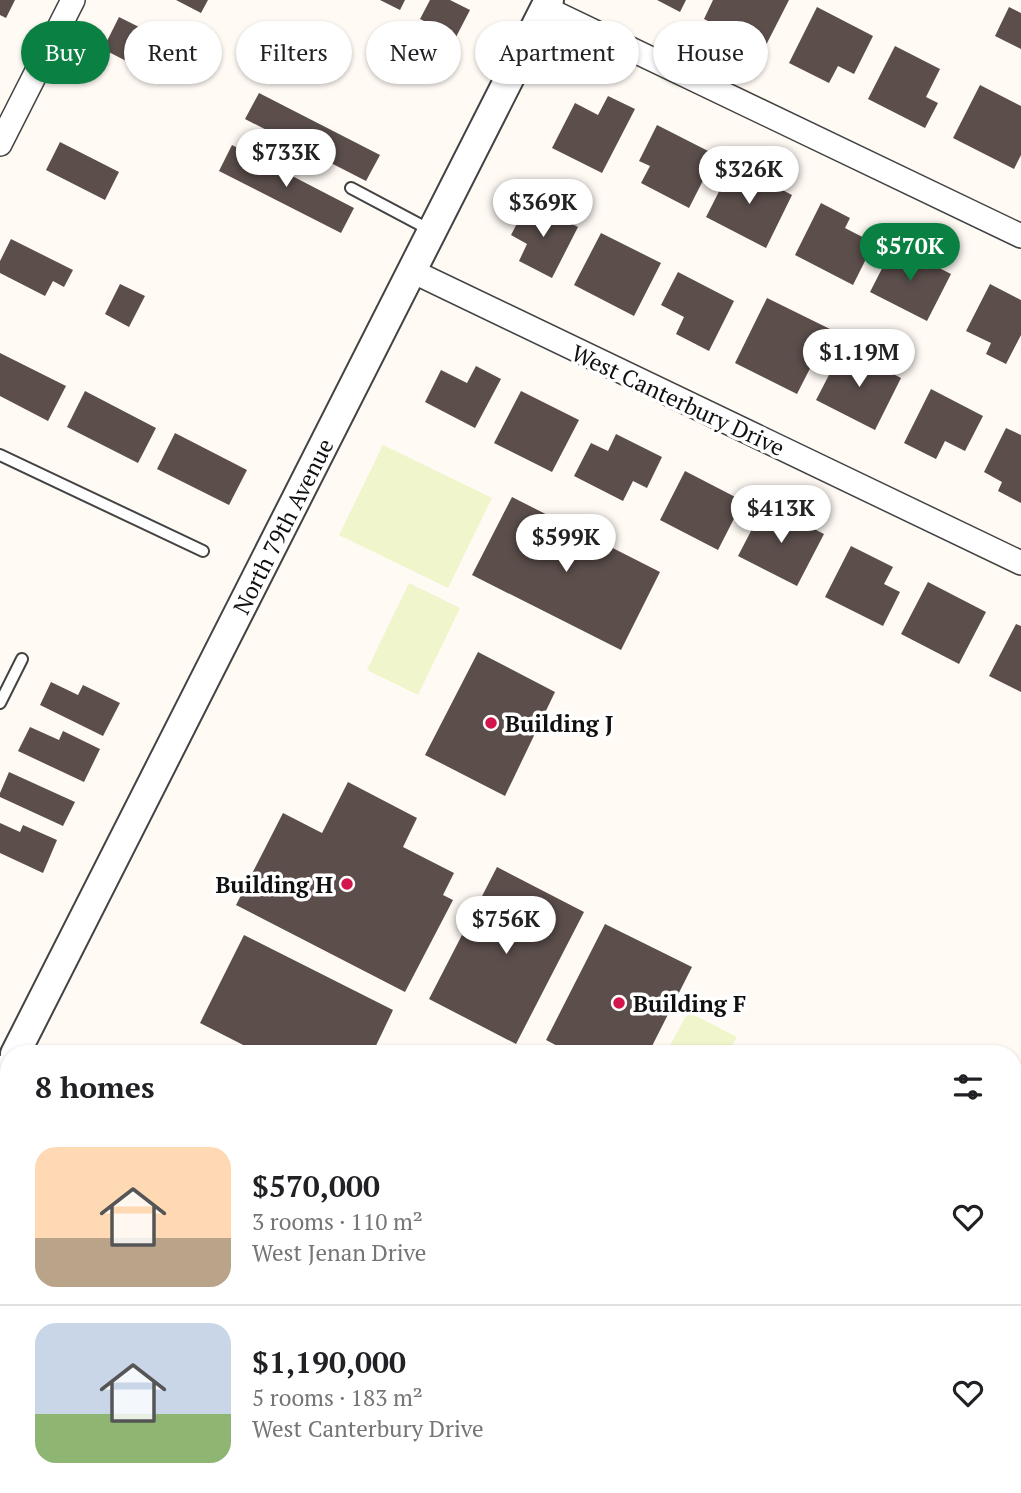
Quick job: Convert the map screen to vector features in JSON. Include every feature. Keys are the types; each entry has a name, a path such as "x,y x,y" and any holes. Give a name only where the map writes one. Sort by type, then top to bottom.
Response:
{"street":[{"path":"0,144 73,0"},
{"path":"547,4 1021,236"},
{"name":"North 79th Avenue","path":"20,1045 547,4"},
{"name":"West Canterbury Drive","path":"412,271 1021,563"}],"lane":[{"path":"351,188 432,231"},
{"path":"0,454 203,551"},
{"path":"0,704 22,659"}],"green space":[{"path":"383,445 492,498 448,588 339,535"},
{"path":"409,583 460,608 418,695 367,670"},
{"path":"688,1012 737,1037 732,1045 670,1045"}],"building":[{"path":"0,0 15,0 6,18 0,15"},
{"path":"176,0 208,0 201,13"},
{"path":"380,0 405,0 400,10"},
{"path":"430,0 450,0 470,10 461,27 461,21 420,19"},
{"path":"657,0 686,0 680,12"},
{"path":"713,0 789,0 768,41 768,21 704,19"},
{"path":"817,7 873,36 854,74 838,66 829,83 789,63"},
{"path":"1009,7 1021,13 1021,49 995,36"},
{"path":"119,17 127,21 124,21 124,60 110,53 110,35"},
{"path":"895,46 940,69 926,97 938,103 925,128 868,99"},
{"path":"980,85 1021,106 1021,155 1014,169 953,138"},
{"path":"259,93 380,155 366,181 245,119"},
{"path":"608,96 635,109 602,173 552,148 575,103 598,115"},
{"path":"657,125 716,155 689,208 641,183 650,166 639,161"},
{"path":"60,142 119,172 105,200 46,170"},
{"path":"232,145 354,208 341,233 219,171"},
{"path":"733,164 792,195 766,248 706,217"},
{"path":"528,202 578,227 552,278 519,261 527,244 511,235"},
{"path":"821,203 850,218 845,228 874,243 853,285 795,255"},
{"path":"601,233 661,263 634,316 574,285"},
{"path":"11,239 73,270 64,287 53,281 45,296 0,273 0,261"},
{"path":"894,245 951,274 927,321 870,292"},
{"path":"678,272 734,301 709,351 676,334 684,317 661,305"},
{"path":"120,284 145,296 129,327 105,314"},
{"path":"990,284 1021,300 1021,335 1006,364 986,354 991,343 966,331"},
{"path":"767,298 830,329 797,394 735,363"},
{"path":"843,348 901,378 875,430 816,400"},
{"path":"0,353 66,386 48,421 0,396"},
{"path":"476,366 501,379 475,428 425,402 441,370 467,383"},
{"path":"931,389 983,416 965,451 945,441 936,459 904,443"},
{"path":"85,391 156,428 138,463 67,427"},
{"path":"521,391 579,420 552,472 494,443"},
{"path":"1006,428 1021,435 1021,503 998,491 1002,482 984,472"},
{"path":"175,433 247,470 229,505 157,469"},
{"path":"616,434 662,457 647,488 633,481 623,501 574,476 591,443 608,451"},
{"path":"685,471 743,501 718,550 660,520"},
{"path":"512,497 660,572 621,650 472,575"},
{"path":"765,504 824,534 797,586 738,556"},
{"path":"851,546 893,567 884,584 900,592 883,626 825,597"},
{"path":"928,582 986,612 959,664 901,634"},
{"path":"1016,624 1021,626 1021,692 989,676"},
{"name":"Building J","path":"478,652 555,692 505,796 425,755"},
{"path":"51,682 78,695 83,685 120,703 103,736 40,705"},
{"path":"30,727 59,740 63,731 100,749 84,782 18,751"},
{"path":"9,772 75,802 63,826 0,797"},
{"name":"Building H","path":"348,782 417,818 403,847 454,873 443,895 453,900 405,992 236,905 283,813 322,833"},
{"path":"0,823 20,832 23,825 57,840 43,873 0,853"},
{"path":"497,867 584,912 516,1044 429,999"},
{"name":"Building F","path":"605,924 692,967 653,1045 556,1045 546,1040"},
{"path":"244,935 393,1010 376,1045 243,1045 200,1023"}],"place":[{"name":"Building J","path":"491,723"},
{"name":"Building H","path":"347,884"},
{"name":"Building F","path":"619,1003"}]}
